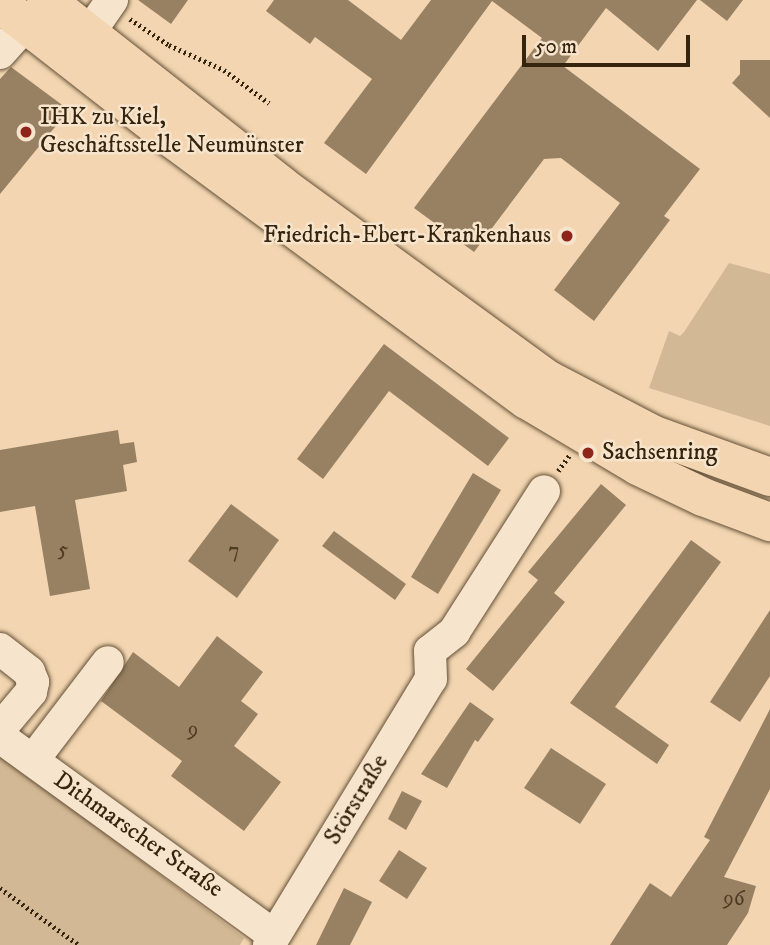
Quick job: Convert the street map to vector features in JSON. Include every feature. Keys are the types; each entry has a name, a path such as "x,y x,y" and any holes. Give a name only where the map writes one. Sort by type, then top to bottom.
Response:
{"main road":[{"path":"24,9 87,36 517,359 591,422 703,497 770,522"},
{"path":"24,9 505,384 591,422 652,434 770,477"}],"street":[{"path":"87,36 111,1"},
{"path":"0,52 24,9"},
{"name":"Störstraße","path":"271,940 431,679 430,651 454,632 544,491"},
{"path":"0,649 29,672 33,682 31,692 0,729"},
{"path":"33,760 108,662"},
{"name":"Dithmarscher Straße","path":"0,737 271,940"}],"path":[{"path":"111,1 147,32 223,70 269,103"},
{"path":"544,491 591,422"},
{"path":"0,888 79,945"}],"shaded area":[{"path":"729,263 770,274 770,426 649,388 669,331 680,336 684,332"},
{"path":"0,754 244,938 240,945 0,945"}],"building":[{"path":"138,0 188,0 171,24"},
{"path":"274,0 348,0 401,40 431,0 697,0 658,51 606,8 563,66 700,169 664,216 670,220 594,321 554,290 620,203 561,158 544,159 474,252 414,208 542,38 492,1 366,174 324,143 372,79 315,37 310,44 266,11"},
{"path":"700,0 743,0 727,21"},
{"path":"740,60 770,60 770,118 732,83 740,74"},
{"name":"IHK zu Kiel, Geschäftsstelle Neumünster","path":"11,67 69,110 0,194 0,79"},
{"path":"384,344 509,438 488,466 389,391 323,479 297,459"},
{"path":"118,430 120,444 134,442 137,462 123,465 127,491 75,500 90,589 50,596 35,506 0,512 0,450"},
{"path":"473,473 501,490 438,594 411,577"},
{"path":"601,484 626,505 554,593 565,602 493,691 466,669 538,580 528,572"},
{"path":"231,504 279,540 237,598 188,561"},
{"path":"334,531 406,584 395,600 322,546"},
{"path":"691,540 721,562 615,707 669,745 657,764 570,703"},
{"path":"770,610 770,676 740,722 710,702"},
{"path":"217,636 263,672 241,701 258,714 234,746 281,782 244,831 171,776 182,761 101,701 133,652 179,687"},
{"path":"470,702 494,719 478,742 475,740 447,788 421,774"},
{"path":"770,709 770,789 724,877 756,886 748,913 727,945 610,945 650,883 671,897 710,840 704,837"},
{"path":"551,748 606,784 580,824 524,788"},
{"path":"402,791 422,801 406,830 388,819"},
{"path":"399,850 427,868 407,899 379,881"},
{"path":"344,888 372,902 350,945 316,945"}],"place":[{"name":"IHK zu Kiel, Geschäftsstelle Neumünster","path":"26,132"},
{"name":"Friedrich-Ebert-Krankenhaus","path":"567,236"},
{"name":"Sachsenring","path":"588,453"}]}
